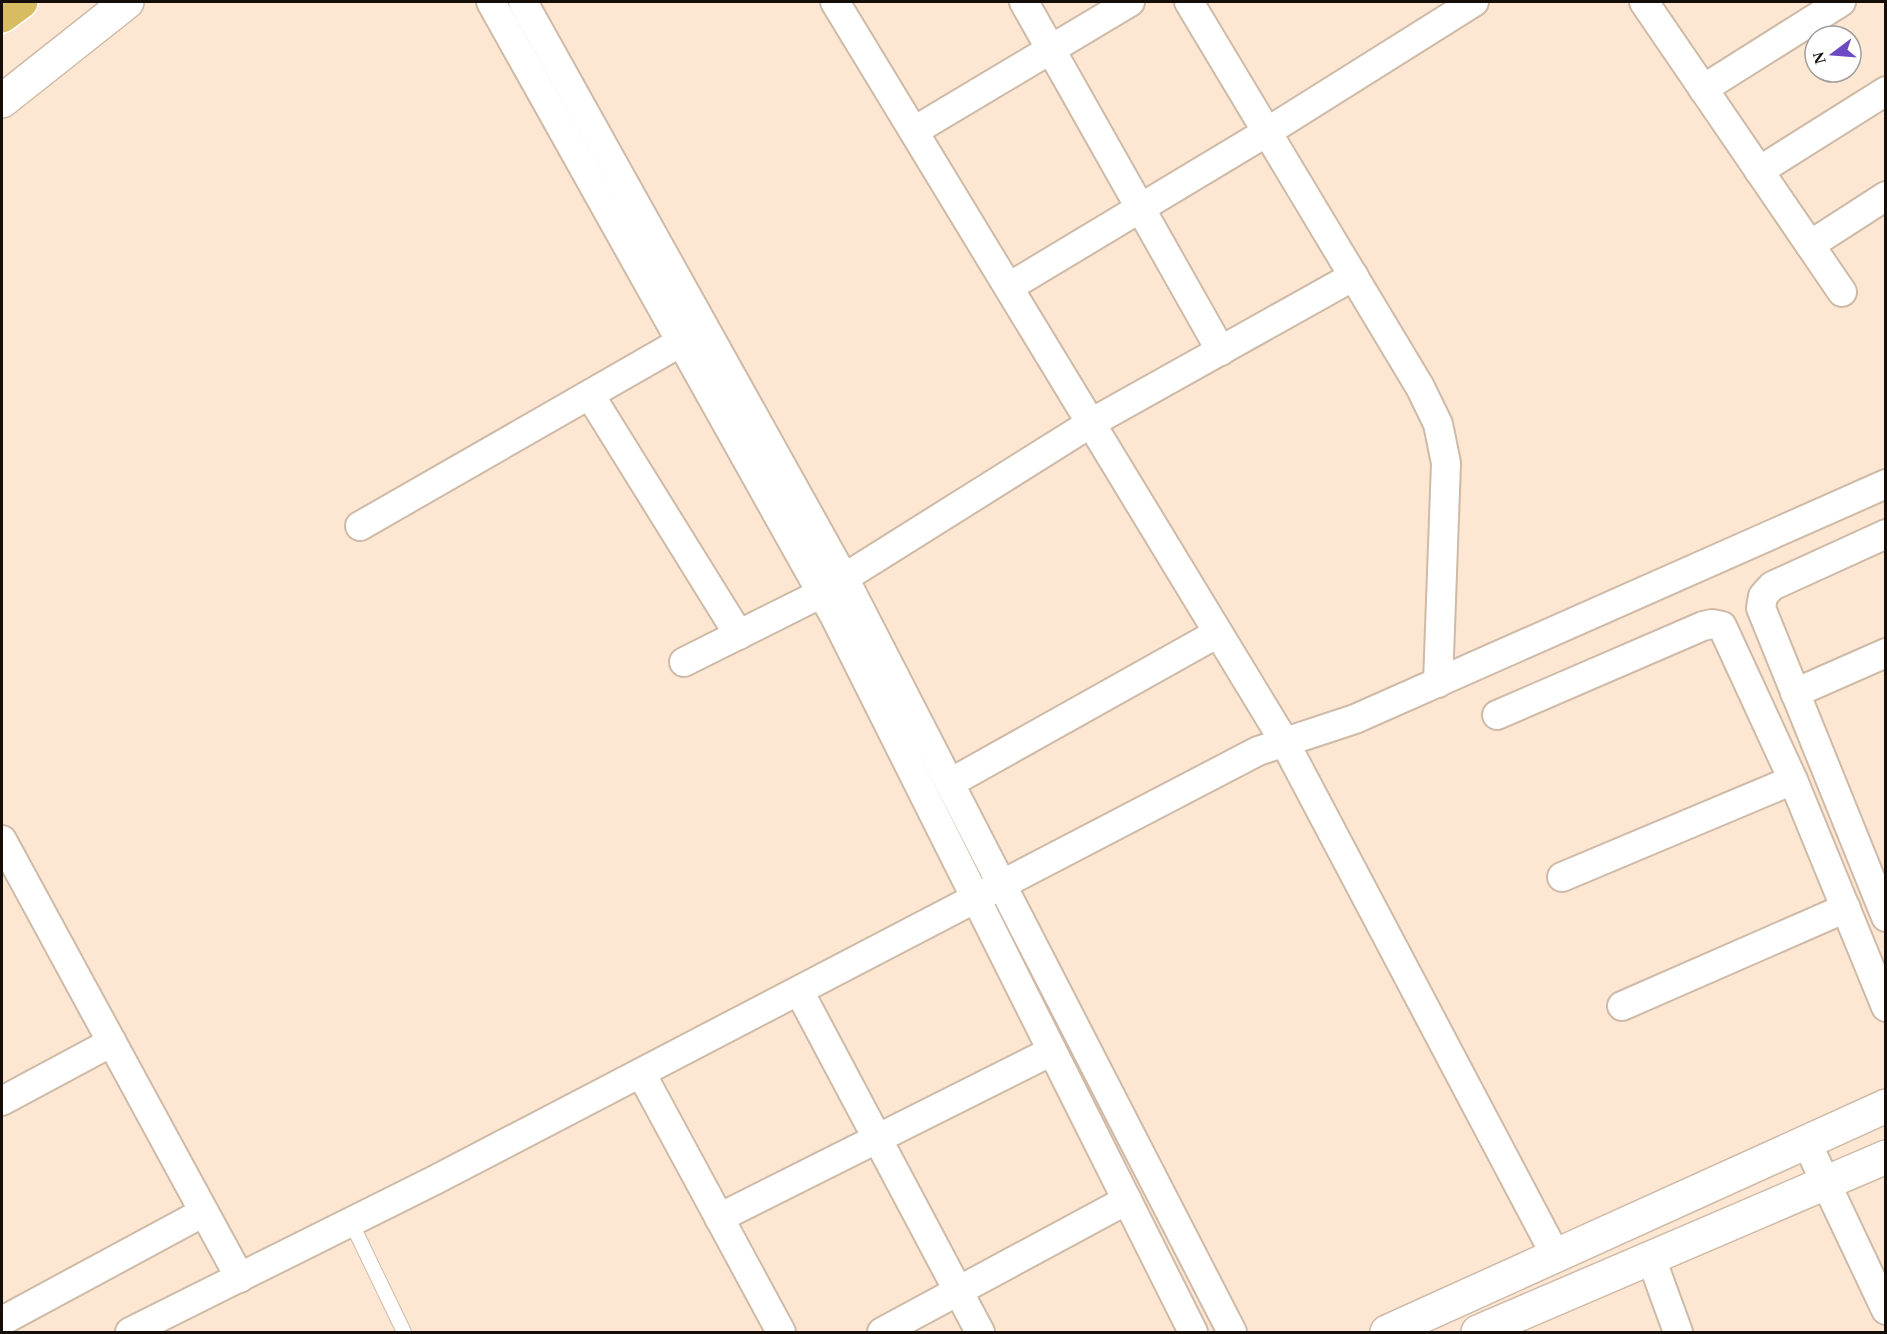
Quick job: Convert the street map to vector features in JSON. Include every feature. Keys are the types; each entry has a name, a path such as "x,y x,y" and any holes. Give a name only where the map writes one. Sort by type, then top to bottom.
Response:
{"highway":[{"path":"2,16 21,2"}],"street":[{"path":"2,100 127,2"},
{"path":"491,2 681,342 833,586 950,783 1232,1332"},
{"path":"523,2 833,586 976,899 1193,1332"},
{"path":"836,2 1284,741 1556,1256"},
{"path":"1024,2 1221,351"},
{"path":"914,131 1130,2"},
{"path":"1189,2 1420,387 1438,424 1446,463 1438,683"},
{"path":"1009,287 1267,132 1474,2"},
{"path":"1703,89 1841,2"},
{"path":"1651,4 1703,89 1842,292"},
{"path":"1759,171 1886,91"},
{"path":"1810,245 1886,196"},
{"path":"684,663 833,586 1091,423 1354,276"},
{"path":"360,526 681,342"},
{"path":"590,395 739,635"},
{"path":"136,1331 641,1073 1258,751 1355,719 1886,484"},
{"path":"1883,542 1772,586 1763,596 1761,608 1883,904"},
{"path":"1497,716 1703,627 1712,624 1722,626 1793,780 1886,1006"},
{"path":"950,783 1218,633"},
{"path":"1795,693 1886,652"},
{"path":"1562,877 1793,780"},
{"path":"2,840 240,1278"},
{"path":"1622,1006 1846,908"},
{"path":"799,991 980,1332"},
{"path":"2,1101 112,1042"},
{"path":"719,1218 1052,1051"},
{"path":"641,1073 781,1332"},
{"path":"1388,1332 1886,1106"},
{"path":"1806,1141 1886,1310"},
{"path":"1498,1329 1651,1258 1886,1157"},
{"path":"882,1332 1127,1200"},
{"path":"2,1321 204,1212"},
{"path":"1651,1258 1678,1332"}],"lane":[{"path":"351,1222 404,1332"}]}
